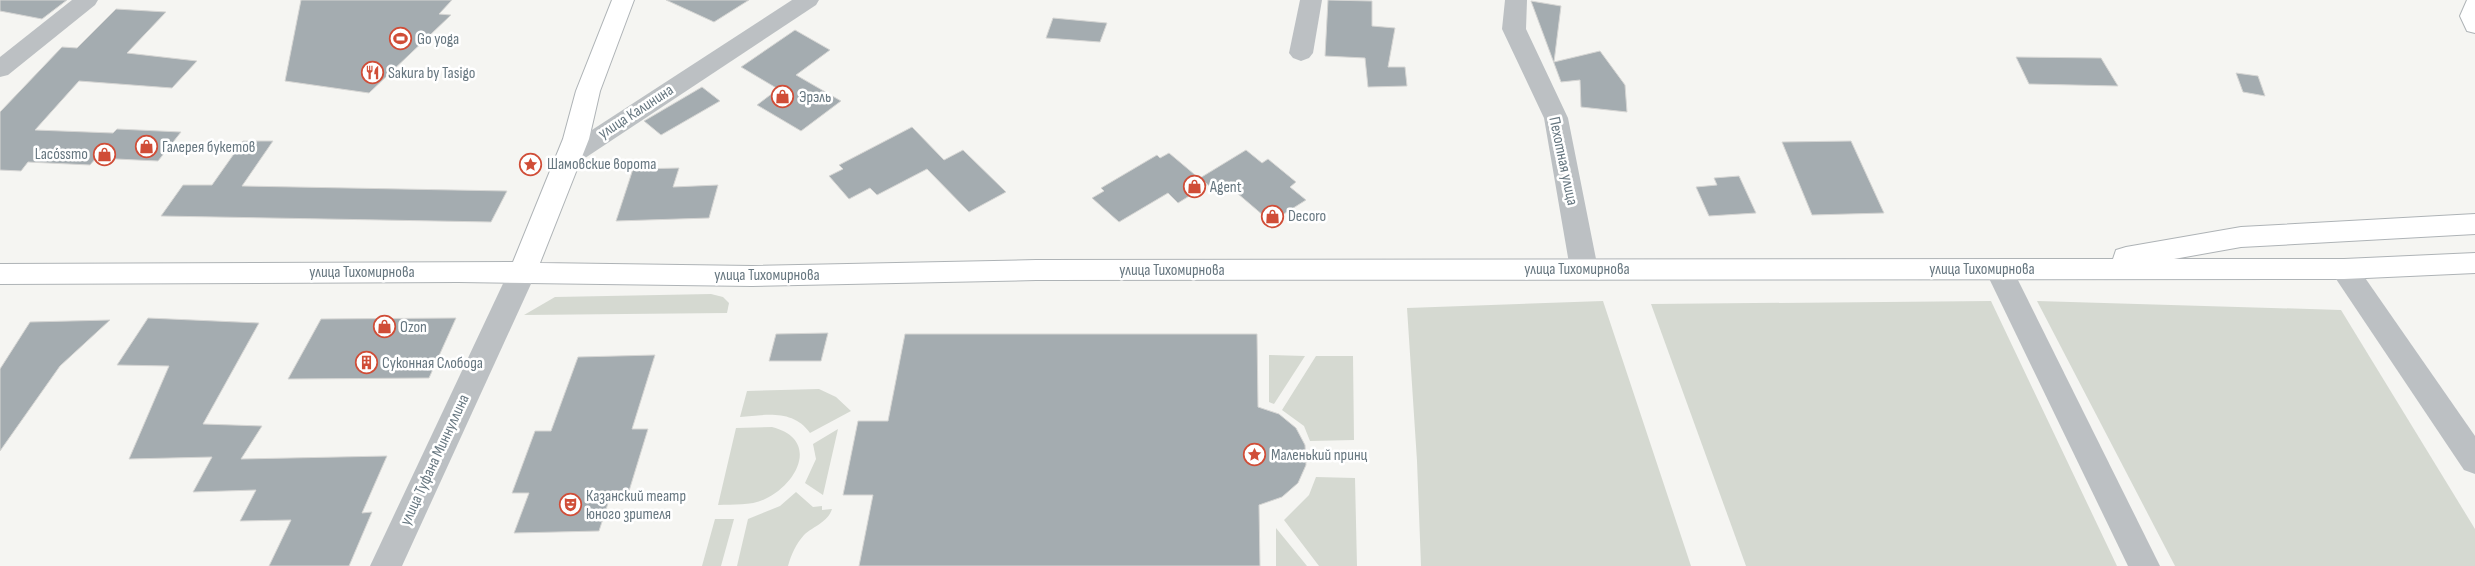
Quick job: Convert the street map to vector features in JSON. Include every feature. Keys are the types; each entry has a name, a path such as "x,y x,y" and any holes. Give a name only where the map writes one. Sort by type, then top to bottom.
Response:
{"main road":[{"path":"522,273 576,139 588,91 623,0"},
{"path":"2475,5 2470,16 2475,26"},
{"path":"2064,269 2241,237 2475,224"},
{"path":"2344,270 2475,263"},
{"name":"улица Тихомирнова","path":"0,274 522,273 752,276 1036,270 2344,270"},
{"path":"2344,270 2475,277"}],"street":[{"path":"0,69 87,0"},
{"name":"улица Калинина","path":"567,158 808,0"},
{"path":"1301,53 1311,0"},
{"name":"Пехотная улица","path":"1516,0 1514,29 1556,118 1584,269"},
{"path":"1999,270 2144,566"},
{"path":"2344,270 2475,461"},
{"name":"улица Туфана Миннуллина","path":"386,566 522,273"}],"shaded area":[{"path":"711,294 723,297 729,303 727,313 524,315 555,297"},
{"path":"1603,301 1691,566 1421,566 1417,461 1407,308"},
{"path":"1991,301 2117,566 1746,566 1651,304"},
{"path":"2037,301 2341,310 2475,529 2475,566 2175,566"},
{"path":"1269,355 1305,356 1274,404 1269,402"},
{"path":"1316,356 1353,356 1354,440 1310,441 1304,426 1282,410"},
{"path":"819,389 836,397 851,411 810,433 803,425 787,417 769,415 740,417 747,391"},
{"path":"772,427 787,433 796,441 800,451 799,462 794,473 777,492 765,499 748,504 718,505 736,428"},
{"path":"838,429 823,495 805,483 816,459 813,444"},
{"path":"1316,477 1355,478 1357,566 1319,566 1284,520 1309,495"},
{"path":"796,492 813,507 822,506 822,510 832,509 830,513 820,524 801,538 788,566 737,566 748,519 780,506"},
{"path":"715,519 734,519 721,566 702,566"},
{"path":"1276,528 1307,566 1276,566"}],"building":[{"path":"0,0 67,0 42,19 0,11"},
{"path":"301,0 452,0 439,14 451,15 369,93 285,81"},
{"path":"666,0 749,0 714,22"},
{"path":"1328,0 1372,1 1372,26 1395,28 1388,67 1405,67 1407,86 1368,87 1365,58 1325,56"},
{"path":"1531,1 1561,6 1554,62 1600,51 1625,85 1627,112 1581,107 1580,80 1561,82"},
{"path":"116,9 166,12 127,53 197,61 172,88 79,81 35,130 113,133 117,129 181,132 158,161 96,158 90,165 28,162 21,171 0,170 0,112 62,47 77,48"},
{"path":"1053,18 1107,23 1100,42 1046,38"},
{"path":"795,30 830,50 796,75 841,101 801,131 757,105 778,89 741,67"},
{"path":"2016,57 2101,58 2118,86 2029,84"},
{"path":"2236,73 2258,76 2265,96 2243,92"},
{"path":"702,87 720,101 661,135 644,121"},
{"path":"912,127 944,160 963,150 1006,192 969,212 927,169 877,195 870,188 849,199 829,176 843,169 839,165"},
{"path":"243,141 273,141 242,186 507,191 491,222 161,216 183,185 212,185"},
{"path":"1851,141 1884,213 1812,215 1782,142"},
{"path":"1246,150 1262,163 1268,159 1296,182 1290,187 1306,200 1271,222 1230,187 1219,194 1200,178"},
{"path":"1169,153 1207,185 1178,203 1168,193 1119,222 1092,198 1104,191 1101,188 1157,155 1160,158"},
{"path":"679,168 673,187 718,185 709,218 616,221 633,169"},
{"path":"1739,176 1756,213 1709,216 1696,187 1717,185 1714,178"},
{"path":"148,318 259,323 203,424 262,426 241,459 387,456 362,513 372,512 349,566 269,566 291,520 240,521 256,490 193,492 212,457 129,459 169,366 117,365"},
{"name":"Суконная Слобода","path":"456,318 429,378 288,379 321,319"},
{"path":"110,320 60,366 0,451 0,369 30,322"},
{"path":"828,333 821,361 769,361 776,334"},
{"path":"905,334 1257,334 1258,407 1279,414 1296,428 1305,445 1306,465 1298,483 1282,497 1259,505 1260,566 859,566 873,495 843,495 858,421 888,421"},
{"path":"655,355 632,429 648,429 629,491 612,491 599,531 514,533 529,493 512,493 535,431 551,431 578,357"}],"place":[{"name":"Go yoga","path":"401,39"},
{"name":"Sakura by Tasigo","path":"372,73"},
{"name":"Эрэль","path":"783,97"},
{"name":"Галерея букетов","path":"146,147"},
{"name":"Lacóssmo","path":"104,154"},
{"name":"Шамовские ворота","path":"531,164"},
{"name":"Agent","path":"1194,187"},
{"name":"Decoro","path":"1272,216"},
{"name":"Ozon","path":"384,327"},
{"name":"Суконная Слобода","path":"366,363"},
{"name":"Маленький принц","path":"1255,455"},
{"name":"Казанский театр юного зрителя","path":"570,505"}]}
